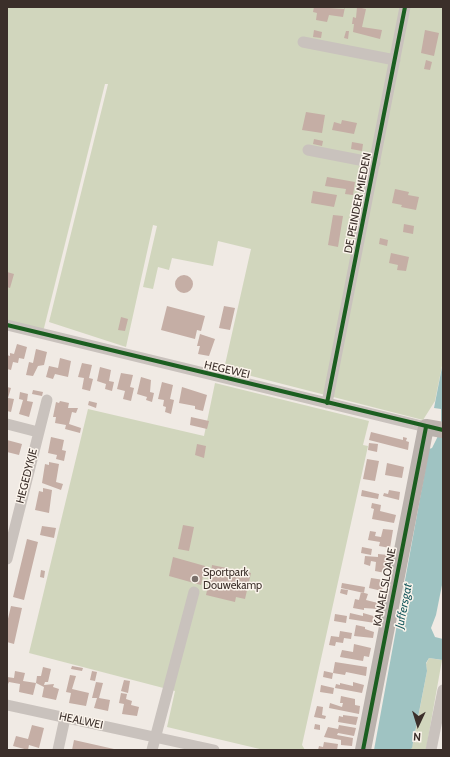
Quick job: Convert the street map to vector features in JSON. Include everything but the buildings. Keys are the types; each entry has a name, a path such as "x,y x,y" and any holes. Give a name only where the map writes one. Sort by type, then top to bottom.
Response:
{"street":[{"name":"DE PEINDER MIEDEN","path":"327,403 406,7"},
{"path":"303,42 395,60"},
{"name":"DE PEINDER MIEDEN","path":"308,150 375,163"},
{"name":"HEGEWEI","path":"7,325 433,428"},
{"name":"HEGEDYKJE","path":"7,559 12,520 47,400"},
{"path":"7,424 38,432"},
{"name":"KANAELSLOANE","path":"363,750 433,428"},
{"path":"152,750 194,592"},
{"path":"432,750 440,716 443,690"},
{"name":"HEALWEI","path":"7,705 214,750"},
{"path":"58,750 65,718"}],"green space":[{"path":"7,7 443,7 443,361 435,401 423,420 224,369 251,249 218,241 213,266 172,258 169,270 158,267 153,289 143,287 157,226 153,225 126,347 49,322 108,84 105,84 43,332 7,322"},
{"name":"Sportpark Douwekamp","path":"215,383 369,421 363,445 368,446 302,745 305,750 264,750 167,727 175,691 29,653 88,409 204,436"},
{"path":"429,658 442,660 426,750 409,750 413,744 427,671 426,664"}],"water":[{"name":"Juffersgat","path":"443,362 443,580 436,615 431,628 435,637 443,639 443,660 429,658 426,663 427,671 412,748 409,750 374,750 429,449 432,448 437,438 441,422 441,409 434,408"}],"cycle path":[{"path":"327,403 405,7"},
{"path":"7,325 443,430"},
{"path":"363,750 426,427"}],"place":[{"name":"Sportpark Douwekamp","path":"195,579"}]}
